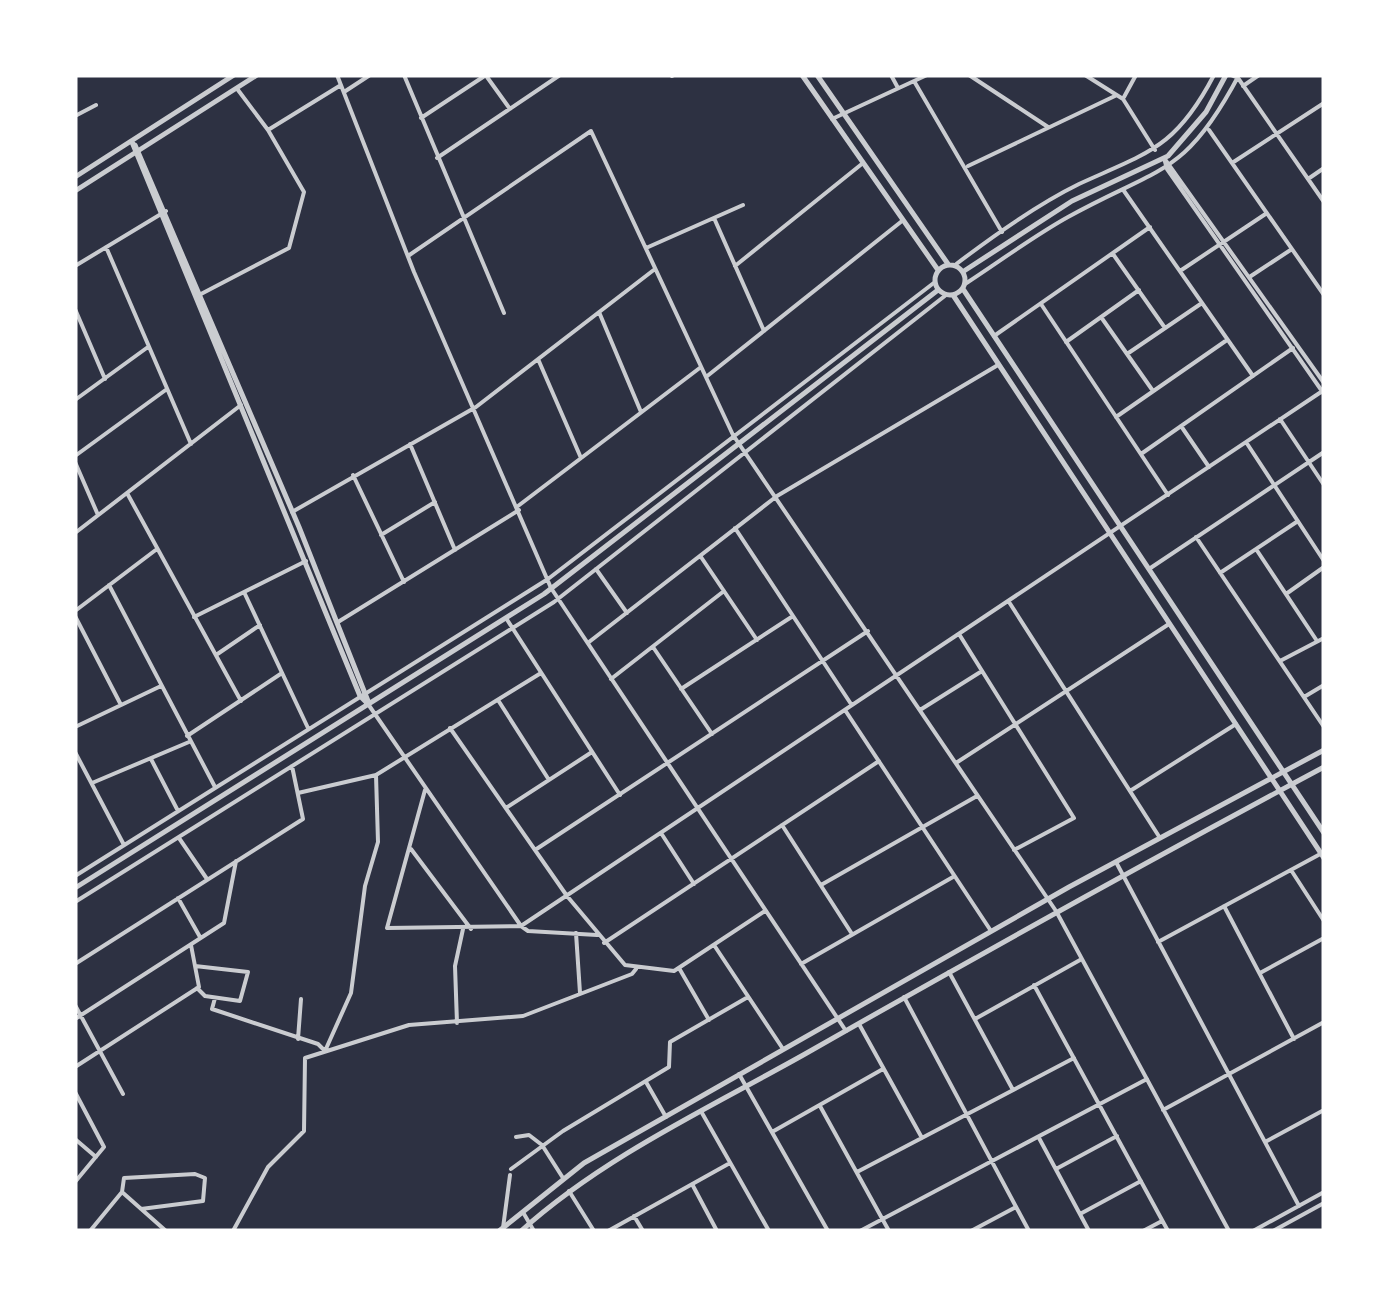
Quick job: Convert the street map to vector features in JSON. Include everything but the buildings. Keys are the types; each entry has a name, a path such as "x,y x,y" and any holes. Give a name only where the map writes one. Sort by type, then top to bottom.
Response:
{"street":[{"path":"75,177 234,75"},
{"path":"75,192 257,75"},
{"path":"337,75 408,256 552,588 846,1030"},
{"path":"344,92 370,75"},
{"path":"404,75 504,312"},
{"path":"421,118 486,75 510,109"},
{"path":"438,158 560,75"},
{"path":"802,75 938,270 938,290 949,295 998,365 1323,855 1158,942"},
{"path":"817,75 952,265 964,271"},
{"path":"891,75 898,88"},
{"path":"832,119 926,75"},
{"path":"969,75 1049,128"},
{"path":"1085,75 1124,99 1155,150"},
{"path":"1124,99 1136,75"},
{"path":"938,270 1078,185 1155,150 1194,112 1214,75"},
{"path":"964,271 1072,202 1167,156 1206,112 1228,75 1239,76"},
{"path":"1244,86 1260,75"},
{"path":"1239,76 1324,202"},
{"path":"75,902 558,599 949,295 1072,215 1170,167 1209,130 1239,76"},
{"path":"914,81 1002,232"},
{"path":"268,130 341,85"},
{"path":"200,294 292,244 304,192 268,130 237,88"},
{"path":"966,168 1117,95"},
{"path":"1232,163 1324,103"},
{"path":"75,116 96,104"},
{"path":"1209,130 1324,295"},
{"path":"408,256 591,131 733,435 1056,912 1229,1231"},
{"path":"132,142 373,714 521,926 528,931 598,935"},
{"path":"425,790 420,794 411,849 387,928 471,930 521,926 1323,392 1170,167 1162,144"},
{"path":"735,266 863,163"},
{"path":"1308,179 1324,168"},
{"path":"1124,191 1253,376"},
{"path":"646,248 743,206"},
{"path":"163,213 292,512 308,560 338,622 363,694"},
{"path":"75,266 163,213"},
{"path":"1180,271 1267,213"},
{"path":"714,218 764,331"},
{"path":"706,377 903,220"},
{"path":"994,336 1150,228"},
{"path":"1222,242 1251,276 1324,383"},
{"path":"106,248 191,444"},
{"path":"1251,276 1292,249"},
{"path":"1113,254 1166,328"},
{"path":"292,512 476,407 655,269"},
{"path":"964,271 964,287 994,336 1323,828"},
{"path":"75,876 548,579 935,282"},
{"path":"75,888 552,588 938,290"},
{"path":"1066,342 1139,290"},
{"path":"1127,354 1202,303"},
{"path":"1041,304 1168,494"},
{"path":"75,309 78,325 105,379"},
{"path":"599,312 642,412"},
{"path":"1101,317 1153,391"},
{"path":"1116,416 1228,339"},
{"path":"75,400 149,347"},
{"path":"1141,454 1293,348"},
{"path":"538,359 581,458"},
{"path":"587,644 777,496 998,365"},
{"path":"338,622 518,508 701,367"},
{"path":"98,515 75,459 167,389"},
{"path":"75,533 243,403"},
{"path":"1280,420 1324,485"},
{"path":"1182,426 1209,467"},
{"path":"409,442 455,550"},
{"path":"1246,442 1324,564 1286,594"},
{"path":"1148,569 1324,452"},
{"path":"352,475 404,582"},
{"path":"127,493 241,700"},
{"path":"381,535 435,502"},
{"path":"1220,572 1298,521"},
{"path":"736,528 852,705"},
{"path":"1196,537 1324,727"},
{"path":"121,705 75,613 158,549"},
{"path":"1256,549 1318,641"},
{"path":"700,556 757,640"},
{"path":"194,617 308,560"},
{"path":"596,569 626,613"},
{"path":"109,585 215,787"},
{"path":"244,592 308,728"},
{"path":"611,679 724,592"},
{"path":"1009,601 1160,838"},
{"path":"682,690 793,616"},
{"path":"506,618 620,795"},
{"path":"956,764 1170,624"},
{"path":"216,655 260,625"},
{"path":"534,850 868,632"},
{"path":"959,634 1074,818 1013,850"},
{"path":"1280,661 1324,638"},
{"path":"652,647 712,734"},
{"path":"920,710 982,672"},
{"path":"298,793 376,775 540,673"},
{"path":"92,783 189,739 282,674"},
{"path":"75,728 161,686"},
{"path":"1304,696 1324,686"},
{"path":"497,699 550,780"},
{"path":"845,710 992,931"},
{"path":"1130,791 1236,724"},
{"path":"450,728 567,896 625,965 679,968 765,910"},
{"path":"501,1229 563,1178 666,1116 1046,900 1324,750"},
{"path":"75,752 124,844"},
{"path":"506,808 592,752"},
{"path":"151,759 178,811"},
{"path":"604,943 879,761"},
{"path":"75,964 304,819 292,766"},
{"path":"521,1231 569,1192 702,1112 1324,766"},
{"path":"325,1051 351,993 365,886 378,842 376,775"},
{"path":"821,886 977,796"},
{"path":"782,825 852,934"},
{"path":"660,833 694,884"},
{"path":"179,838 207,879"},
{"path":"411,849 471,930"},
{"path":"78,1017 224,923 236,860"},
{"path":"1116,862 1299,1206"},
{"path":"1291,870 1324,921"},
{"path":"801,964 955,876"},
{"path":"178,898 200,938"},
{"path":"1224,906 1294,1039"},
{"path":"457,1023 455,966 463,929"},
{"path":"576,933 580,994"},
{"path":"1260,974 1324,938"},
{"path":"190,944 197,988"},
{"path":"714,945 784,1049"},
{"path":"975,1019 1081,959"},
{"path":"195,966 248,972 240,1001 215,998 197,988"},
{"path":"233,1231 268,1166 304,1131 305,1058 410,1025 523,1016 632,974 636,968"},
{"path":"679,968 709,1020"},
{"path":"950,972 1013,1090"},
{"path":"1034,985 1168,1231"},
{"path":"75,1067 197,988"},
{"path":"501,1229 510,1172 542,1145 669,1067 670,1042 748,997"},
{"path":"215,998 212,1009 318,1044 325,1051"},
{"path":"904,998 1029,1231"},
{"path":"298,1039 301,999"},
{"path":"75,1005 78,1017 123,1094"},
{"path":"1163,1110 1324,1022"},
{"path":"859,1024 922,1138"},
{"path":"857,1172 1074,1057"},
{"path":"772,1132 884,1069"},
{"path":"740,1074 828,1231"},
{"path":"860,1231 1146,1079"},
{"path":"646,1082 666,1116"},
{"path":"75,1092 104,1147 75,1182"},
{"path":"820,1106 889,1231"},
{"path":"1265,1142 1324,1110"},
{"path":"702,1112 767,1229 758,1231"},
{"path":"516,1136 529,1136 542,1145 563,1178"},
{"path":"1038,1136 1088,1231"},
{"path":"1056,1170 1117,1136"},
{"path":"75,1140 96,1157"},
{"path":"608,1231 730,1163"},
{"path":"90,1231 122,1192 124,1178 195,1174 205,1178 202,1200 142,1209"},
{"path":"1080,1214 1141,1181"},
{"path":"692,1184 717,1231"},
{"path":"122,1192 166,1231"},
{"path":"569,1192 594,1231"},
{"path":"1253,1231 1324,1192"},
{"path":"1273,1231 1324,1203"},
{"path":"971,1231 1016,1206"},
{"path":"522,1210 534,1231"},
{"path":"634,1216 643,1231"},
{"path":"1143,1231 1162,1221"},
{"path":"95,1225 102,1231"}]}
